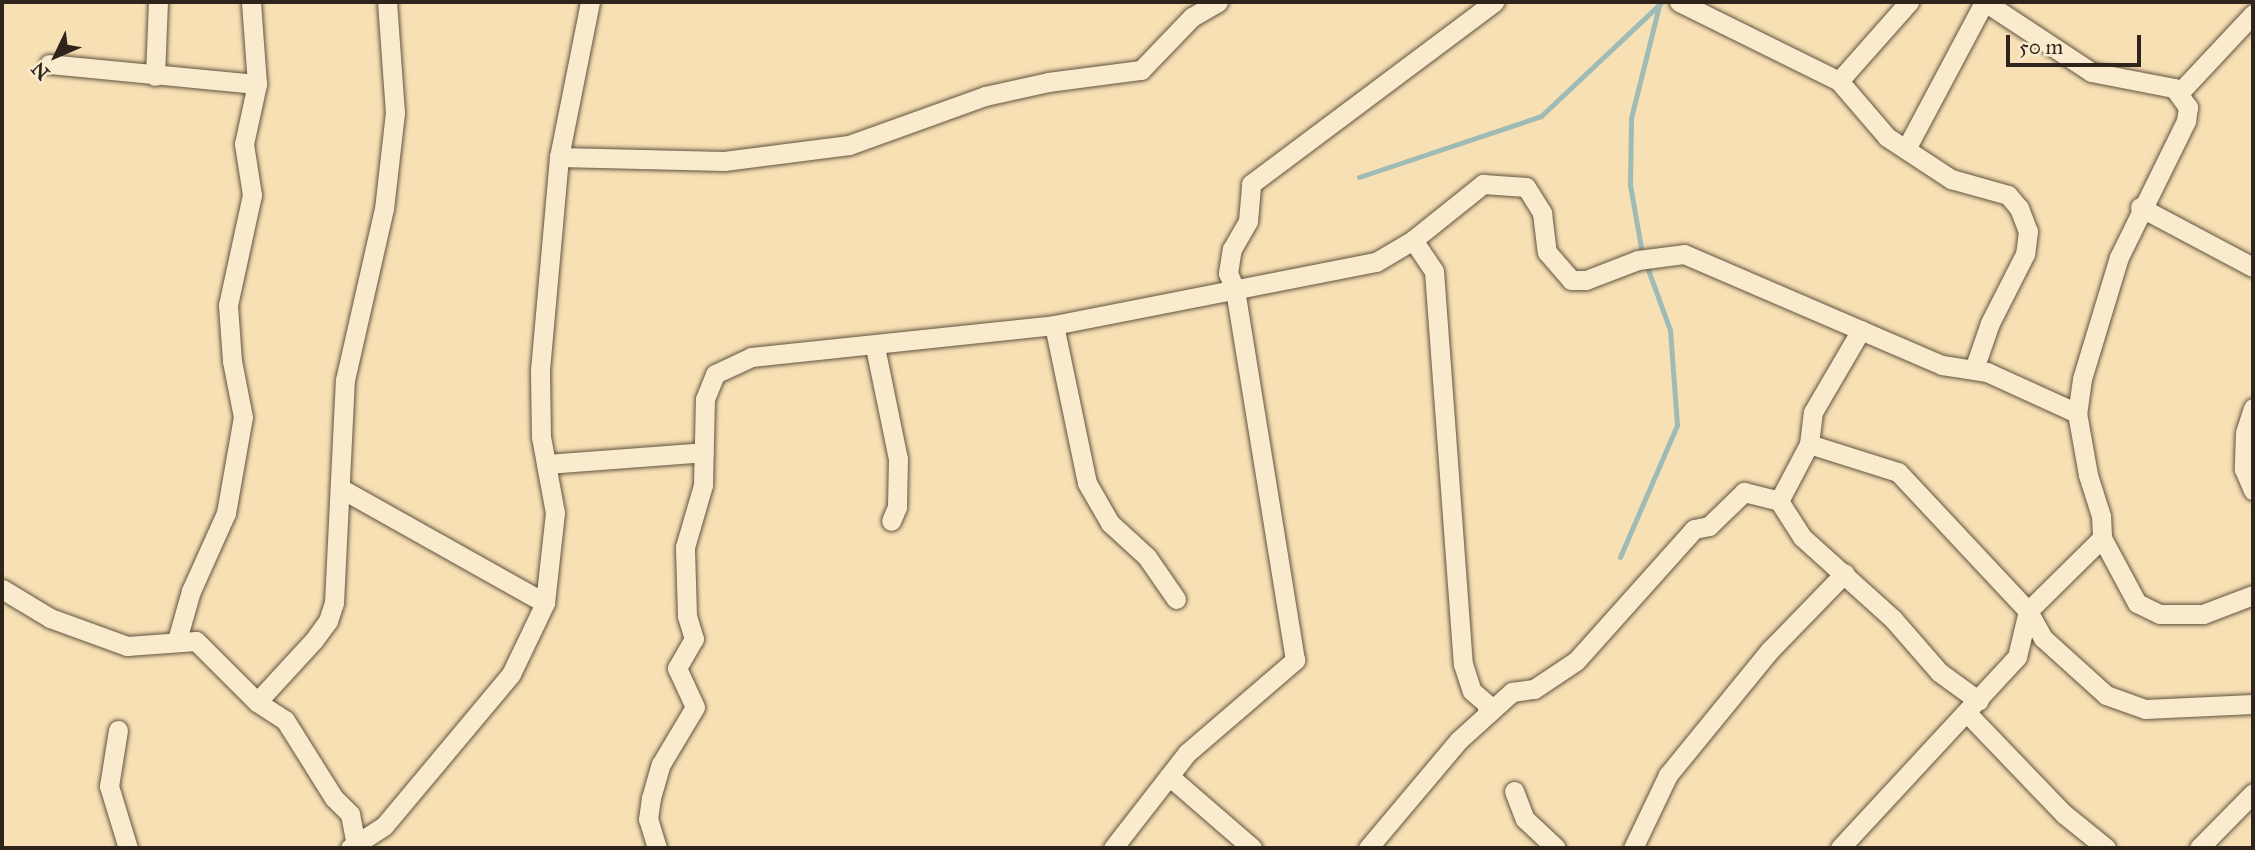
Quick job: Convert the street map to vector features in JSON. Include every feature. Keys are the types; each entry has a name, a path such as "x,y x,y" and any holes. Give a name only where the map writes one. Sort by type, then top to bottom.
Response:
{"street":[{"path":"155,76 158,2"},
{"path":"177,640 191,591 226,513 243,417 232,362 229,305 252,195 244,144 257,84 251,2"},
{"path":"257,702 328,621 334,603 345,380 384,209 395,113 387,2"},
{"path":"2,589 50,618 127,646 177,640 196,641 257,702 285,720 334,798 351,814 353,846 384,826 511,674 545,603 555,513 546,464 540,370 559,156 590,2"},
{"path":"559,156 724,161 849,145 985,96 1048,82 1141,70 1192,17 1218,2"},
{"path":"1113,848 1187,753 1295,660 1235,289 1228,273 1232,248 1248,221 1251,184 1494,2"},
{"path":"1679,2 1839,81 1886,137 1951,179 2008,195 2020,208 2028,230 2025,254 1990,323 1974,369"},
{"path":"1839,81 1909,2"},
{"path":"1906,149 1993,4 2091,72 2153,80 2180,92 2188,107 2186,121 2140,207 2109,289 2077,413 2088,475 2101,516 2102,538 2108,556 2137,603 2160,614 2203,614 2253,595"},
{"path":"2180,92 2253,14"},
{"path":"49,64 257,84"},
{"path":"657,848 648,819 651,798 661,764 695,707 677,668 694,639 687,617 685,547 703,485 705,399 715,374 751,357 875,347 1054,325 1376,262 1413,240 1483,184 1526,187 1542,213 1547,252 1571,280 1586,280 1637,260 1684,254 1942,365 1974,369 2077,413"},
{"path":"2140,207 2253,267"},
{"path":"1413,240 1434,271 1463,664 1472,691 1487,704 1488,713"},
{"path":"1054,325 1087,483 1110,523 1147,557 1176,599"},
{"path":"1779,501 1809,444 1813,412 1861,330"},
{"path":"875,347 898,459 897,507 891,521"},
{"path":"2253,408 2245,433 2244,469 2253,490"},
{"path":"1809,444 1898,472 2028,611 2043,638 2105,695 2145,709 2253,704"},
{"path":"546,464 704,452"},
{"path":"340,488 545,603"},
{"path":"1368,848 1488,713 1512,692 1534,689 1576,661 1694,529 1709,526 1744,492 1779,501 1802,537 1845,573 1973,707 2064,814 2106,848"},
{"path":"1840,848 2017,657 2028,611 2102,538"},
{"path":"1633,848 1668,775 1770,650 1845,573"},
{"path":"118,730 109,786 128,848"},
{"path":"1169,776 1252,848"},
{"path":"1514,791 1525,819 1556,848"},
{"path":"2199,848 2253,793"}],"waterway":[{"path":"1359,177 1541,116 1662,2"},
{"path":"1620,557 1677,425 1670,330 1642,253 1630,185 1631,118 1659,6"}]}
